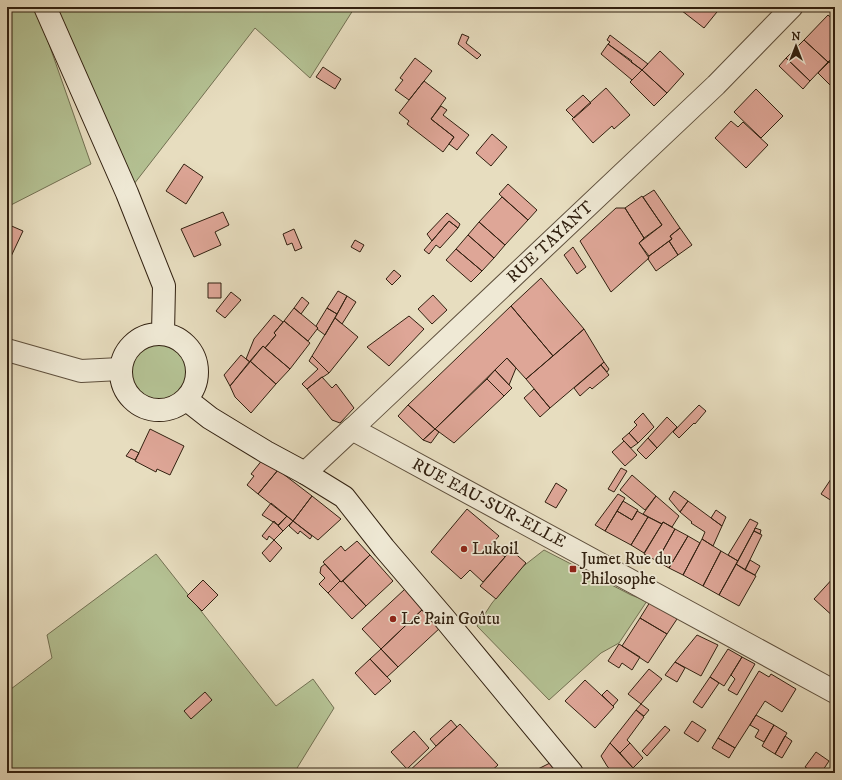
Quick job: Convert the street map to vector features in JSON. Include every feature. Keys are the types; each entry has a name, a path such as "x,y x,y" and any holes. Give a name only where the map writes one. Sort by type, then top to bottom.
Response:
{"main road":[{"path":"45,7 127,193 164,286 162,333"},
{"path":"162,333 176,337 187,345 194,355 198,368 196,386 187,400 172,409 159,411 147,409 135,402 127,393 122,382 120,369 126,352 139,339 150,334 162,333"},
{"path":"7,350 81,371 120,369"},
{"path":"187,400 210,418 266,452 306,473 344,497 384,548 572,773"},
{"name":"RUE TAYANT","path":"306,473 352,429"},
{"name":"RUE EAU-SUR-ELLE","path":"352,429 835,692"}],"street":[{"name":"RUE TAYANT","path":"352,429 716,85 792,7"}],"green space":[{"path":"7,7 36,7 91,164 7,207"},
{"path":"53,7 355,7 310,78 255,28 127,193"},
{"path":"152,334 166,334 180,340 191,351 197,365 197,379 194,387 186,399 180,404 166,410 152,410 138,404 127,393 121,379 121,365 127,351 138,340"},
{"path":"544,550 631,595 647,601 619,643 601,653 549,700 477,626 492,603 521,568"},
{"path":"156,554 276,706 313,679 334,708 294,773 7,773 7,692 52,658 47,635"}],"building":[{"path":"677,7 721,7 704,28"},
{"path":"828,15 835,21 835,55 828,62 804,40"},
{"path":"462,34 469,37 466,43 481,55 477,59 458,44"},
{"path":"610,35 648,64 642,70 631,62 632,61 608,44 610,42 607,40"},
{"path":"804,40 828,62 810,81 786,58"},
{"path":"608,44 642,70 632,80 601,54"},
{"path":"660,51 684,74 667,93 642,70"},
{"path":"835,55 835,68 829,62"},
{"path":"415,58 432,71 409,100 395,90 403,80 400,78"},
{"path":"786,58 810,81 803,89 779,66"},
{"path":"829,62 835,68 835,86 833,88 818,73"},
{"path":"323,67 341,79 335,89 316,77"},
{"path":"642,70 667,93 654,106 630,82"},
{"path":"424,81 446,98 431,119 454,137 443,152 407,124 409,121 399,113"},
{"path":"606,88 630,115 614,129 612,126 593,143 572,119"},
{"path":"756,89 783,116 761,138 734,112"},
{"path":"583,95 591,103 574,118 566,110"},
{"path":"441,106 447,110 443,115 469,135 457,150 449,144 454,137 431,119"},
{"path":"731,121 738,127 743,122 768,145 746,168 715,138"},
{"path":"492,134 507,147 491,166 476,153"},
{"path":"184,164 203,177 186,204 166,191"},
{"path":"508,184 537,210 528,220 499,194"},
{"path":"654,190 680,228 670,236 672,239 649,256 639,243 662,225 643,197"},
{"path":"642,196 662,225 644,238 625,208"},
{"path":"502,197 528,220 505,245 479,222"},
{"path":"616,208 625,208 644,238 639,243 649,258 611,292 580,241"},
{"path":"223,212 229,225 215,232 221,245 194,257 181,229"},
{"path":"447,213 460,224 458,228 449,221 432,241 427,234"},
{"path":"449,221 458,228 440,248 436,245 429,254 424,250"},
{"path":"479,222 505,245 494,258 468,235"},
{"path":"7,224 23,231 7,265"},
{"path":"680,228 692,245 678,255 669,241 672,239 670,236"},
{"path":"294,229 302,248 295,251 292,243 287,245 283,234"},
{"path":"468,235 494,258 482,271 456,249"},
{"path":"355,240 364,245 360,252 351,247"},
{"path":"669,241 678,255 656,271 648,259 649,256"},
{"path":"573,247 586,267 577,274 564,255"},
{"path":"456,249 482,271 471,282 446,260"},
{"path":"394,270 401,276 392,285 386,279"},
{"path":"541,278 584,329 553,356 511,306"},
{"path":"208,283 221,283 221,298 208,298"},
{"path":"338,291 347,296 337,314 327,308"},
{"path":"231,292 241,300 225,318 216,311"},
{"path":"433,295 447,310 432,324 418,309"},
{"path":"347,296 356,302 342,324 335,318"},
{"path":"302,297 309,303 301,314 294,308"},
{"path":"511,306 553,356 526,379 507,358 435,429 408,405"},
{"path":"294,308 318,328 308,341 284,321"},
{"path":"327,308 337,314 325,335 317,329 318,328 316,326"},
{"path":"274,315 283,322 274,333 276,335 265,348 263,346 250,362 246,359 254,339"},
{"path":"409,316 424,329 389,366 367,347"},
{"path":"335,318 358,337 329,373 312,356"},
{"path":"284,321 310,343 290,369 265,348 276,335 274,333"},
{"path":"584,329 604,362 550,408 526,379"},
{"path":"263,346 290,369 276,384 250,361"},
{"path":"241,355 250,362 230,386 224,375"},
{"path":"312,356 329,373 307,389 302,384 318,369 309,361"},
{"path":"507,358 516,368 509,385 495,370"},
{"path":"250,361 276,384 251,413 235,397 230,386"},
{"path":"604,362 609,369 607,372 601,365"},
{"path":"601,365 609,375 592,389 590,387 580,396 574,388"},
{"path":"495,370 512,388 504,396 487,379"},
{"path":"322,377 332,388 336,384 354,408 340,423 332,420 307,389"},
{"path":"487,379 504,396 454,443 435,429"},
{"path":"534,389 550,408 540,417 524,398"},
{"path":"408,405 435,429 423,440 398,416"},
{"path":"699,405 706,411 695,424 694,423 679,438 673,432"},
{"path":"643,413 654,427 638,443 629,433 637,425 634,422"},
{"path":"667,417 677,427 657,448 648,438"},
{"path":"150,429 184,446 170,475 157,469 156,472 135,461"},
{"path":"435,429 439,432 431,443 423,440"},
{"path":"629,433 638,443 631,448 622,439"},
{"path":"648,438 657,448 646,459 637,450"},
{"path":"624,441 637,455 625,466 612,452"},
{"path":"131,449 139,453 135,460 126,456"},
{"path":"263,459 278,470 258,494 247,485 254,476 251,474"},
{"path":"621,468 627,471 614,492 608,489"},
{"path":"278,470 312,496 293,521 258,494"},
{"path":"835,473 835,503 821,494"},
{"path":"632,475 656,496 645,510 620,490"},
{"path":"556,483 567,490 556,508 545,502"},
{"path":"674,491 688,501 680,512 669,499"},
{"path":"618,494 625,498 605,531 595,525"},
{"path":"312,496 341,519 318,540 293,521"},
{"path":"656,496 679,516 672,527 663,522 662,524 643,514"},
{"path":"623,501 638,510 632,520 617,511"},
{"path":"688,501 722,526 713,546 702,539 705,532 691,523 692,522 680,512"},
{"path":"271,503 287,516 278,525 262,515"},
{"name":"Lukoil","path":"467,509 499,536 491,545 505,557 483,582 470,570 461,579 431,552"},
{"path":"716,510 726,517 722,526 711,518"},
{"path":"617,511 632,520 637,511 648,517 631,545 605,531"},
{"path":"287,516 293,521 283,531 278,526"},
{"path":"648,517 662,524 644,553 631,545"},
{"path":"750,519 758,523 738,561 728,555"},
{"path":"274,521 283,531 274,540 269,536 267,540 262,536"},
{"path":"293,521 312,536 310,539 300,531 298,534 289,526"},
{"path":"663,522 675,529 657,561 644,554"},
{"path":"755,528 761,530 760,534 754,531"},
{"path":"675,529 688,536 669,568 657,561"},
{"path":"754,531 762,535 745,570 736,564"},
{"path":"688,536 700,543 683,575 669,568"},
{"path":"702,539 721,551 703,586 683,575"},
{"path":"274,540 282,548 270,562 262,553"},
{"path":"357,541 370,555 341,582 323,562 341,546 345,551"},
{"path":"511,550 526,563 496,599 480,586"},
{"path":"721,551 738,561 719,595 703,586"},
{"path":"370,555 393,581 366,606 343,581"},
{"path":"750,560 760,566 755,575 745,570"},
{"path":"325,564 340,581 328,593 319,584 325,578 320,573 321,567"},
{"path":"736,564 756,576 739,606 719,595"},
{"path":"835,576 835,618 814,599"},
{"path":"203,580 218,595 202,611 187,596"},
{"path":"340,581 343,581 366,606 352,619 328,593"},
{"name":"Le Pain Goûtu","path":"405,589 424,608 381,649 362,629"},
{"path":"650,602 677,619 667,634 640,618"},
{"path":"424,608 441,627 398,667 381,649"},
{"path":"640,618 667,634 648,663 622,646"},
{"path":"697,635 718,645 701,676 675,662"},
{"path":"619,644 640,657 632,670 622,663 619,668 608,661"},
{"path":"381,649 398,667 387,677 370,659"},
{"path":"728,649 742,657 724,686 710,677"},
{"path":"742,657 755,664 737,695 728,690 735,679 731,675"},
{"path":"370,659 391,681 375,695 355,673"},
{"path":"675,662 685,668 677,682 665,675"},
{"path":"649,669 662,679 641,704 628,694"},
{"path":"759,671 769,677 771,674 796,689 782,712 765,701 735,748 718,738"},
{"path":"710,677 719,683 702,708 693,702"},
{"path":"585,680 614,707 595,728 565,701"},
{"path":"607,690 618,700 613,706 602,695"},
{"path":"205,692 212,700 191,719 184,711"},
{"path":"641,704 649,710 644,716 636,710"},
{"path":"636,710 644,717 627,740 630,743 620,753 610,743"},
{"path":"756,715 774,725 764,742 755,737 759,730 750,725"},
{"path":"451,720 457,727 436,746 430,739"},
{"path":"692,721 706,730 698,742 684,733"},
{"path":"460,724 498,765 489,773 407,773"},
{"path":"774,725 787,733 775,754 762,746"},
{"path":"665,726 670,730 647,756 642,751"},
{"path":"414,731 429,748 407,769 391,752"},
{"path":"785,736 792,741 782,758 775,754"},
{"path":"718,738 735,748 729,758 712,748"},
{"path":"610,743 633,768 628,773 613,773 601,756"},
{"path":"630,743 643,758 633,768 620,753"},
{"path":"816,752 829,761 821,773 815,773 805,767"},
{"path":"552,762 558,773 530,773"}],"place":[{"name":"Lukoil","path":"464,549"},
{"name":"Jumet Rue du Philosophe","path":"573,569"},
{"name":"Le Pain Goûtu","path":"393,619"}]}
